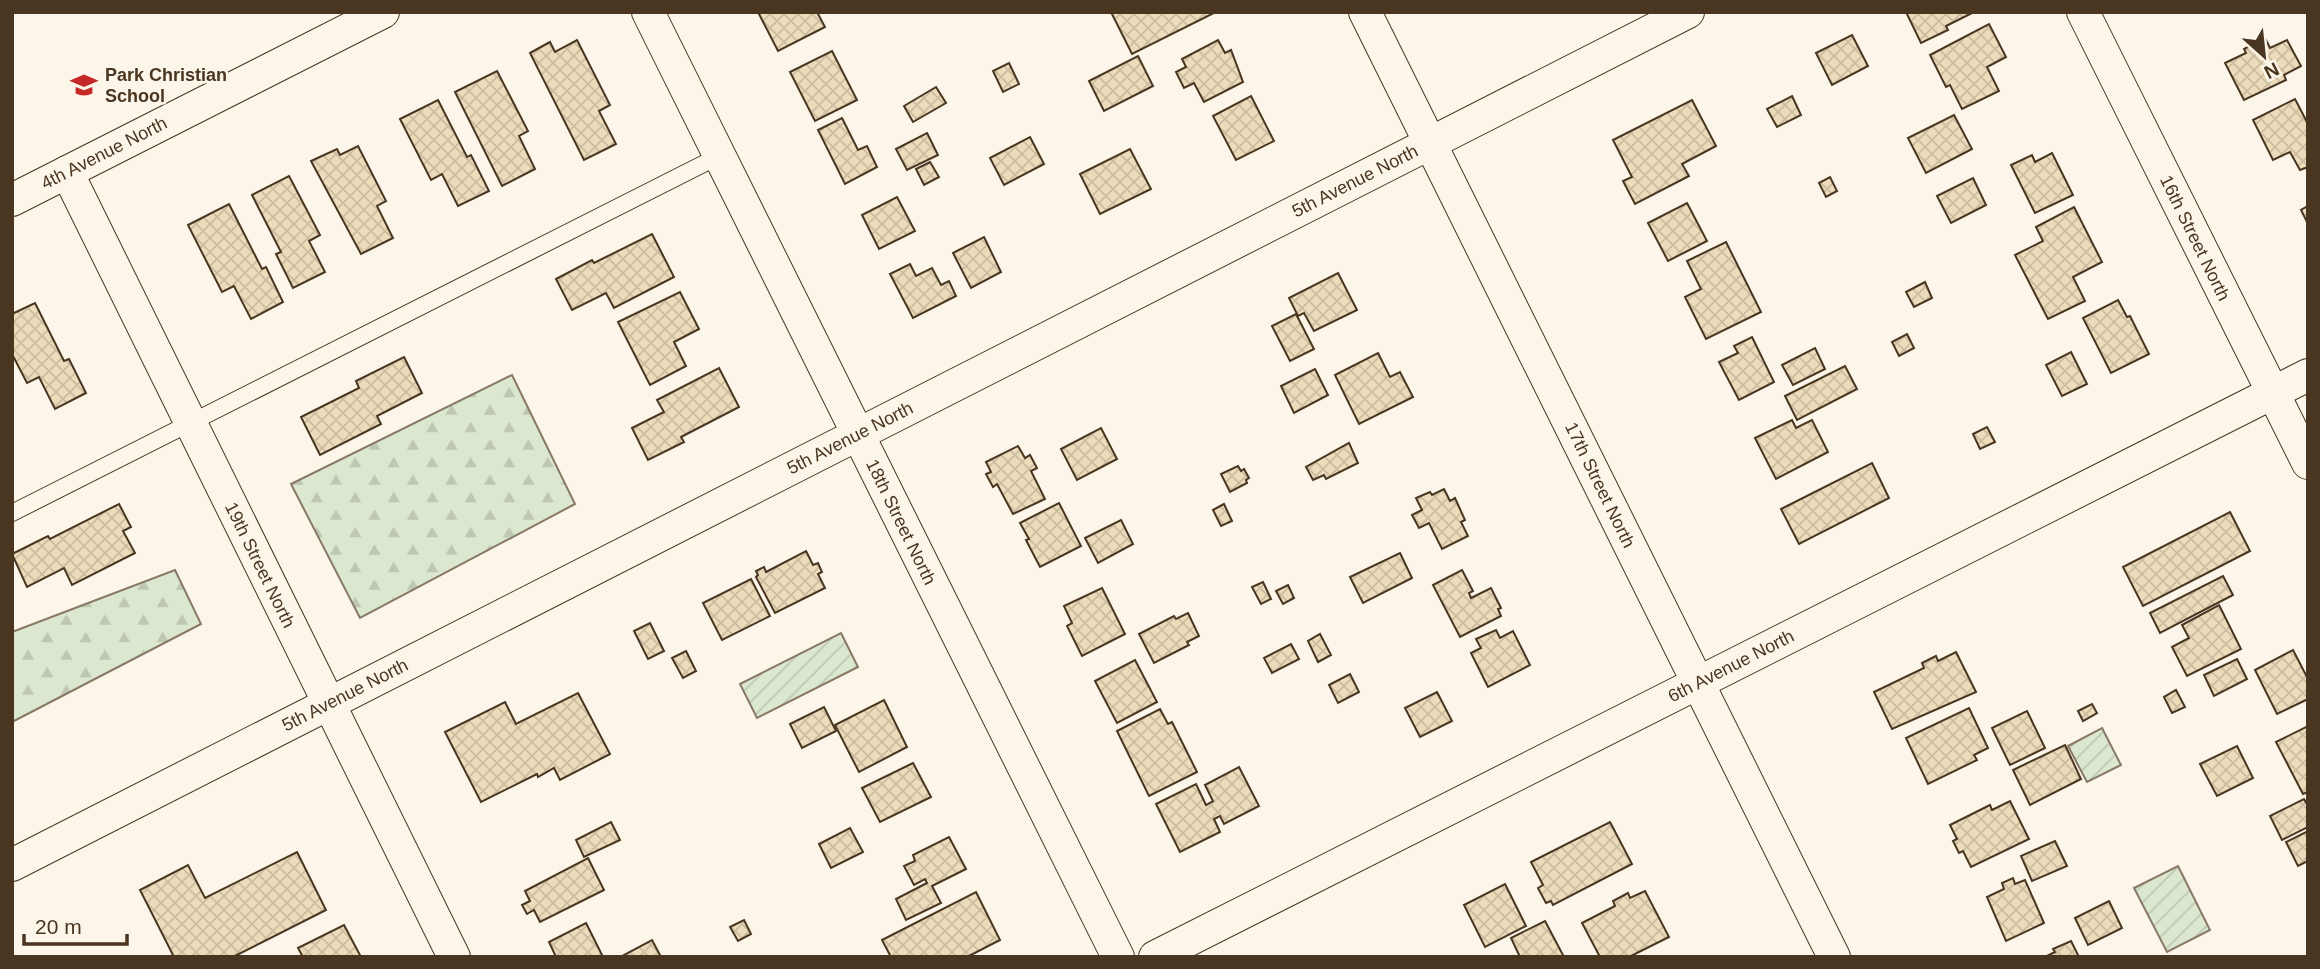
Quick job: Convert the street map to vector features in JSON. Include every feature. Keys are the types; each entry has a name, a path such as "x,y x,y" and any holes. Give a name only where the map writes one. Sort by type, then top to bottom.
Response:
{"street":[{"name":"4th Avenue North","path":"12,200 383,12"},
{"name":"18th Street North","path":"648,12 1118,957"},
{"name":"17th Street North","path":"1365,12 1834,957"},
{"name":"5th Avenue North","path":"12,865 1688,12"},
{"name":"16th Street North","path":"2083,12 2308,463"},
{"name":"19th Street North","path":"67,172 454,957"},
{"name":"6th Avenue North","path":"1155,957 2308,375"}],"lane":[{"path":"12,513 719,156"}],"green space":[{"path":"512,375 575,504 360,618 291,484"},
{"path":"175,570 201,624 12,722 12,632"},
{"path":"841,633 858,667 757,718 740,684"},
{"path":"2102,728 2121,765 2087,782 2068,746"},
{"path":"2178,866 2210,930 2167,952 2134,888"}],"building":[{"path":"758,12 817,12 825,27 778,51"},
{"path":"1111,12 1213,12 1214,13 1132,54"},
{"path":"1906,12 1974,12 1946,26 1948,30 1921,43"},
{"path":"1989,24 2006,57 1987,67 1999,91 1962,109 1950,85 1946,87 1930,55"},
{"path":"1852,35 1868,66 1832,85 1816,53"},
{"path":"2265,38 2270,48 2287,40 2301,66 2284,75 2286,80 2244,100 2225,63 2246,53 2244,49"},
{"path":"577,40 610,105 599,111 616,144 584,160 530,53 550,42 555,52"},
{"path":"1218,40 1225,53 1231,50 1243,82 1204,102 1194,83 1184,88 1176,72 1186,67 1182,59"},
{"path":"832,51 857,100 815,121 790,72"},
{"path":"1138,56 1153,86 1104,111 1089,81"},
{"path":"1009,63 1019,84 1003,92 993,71"},
{"path":"497,71 528,131 519,136 535,169 502,186 455,92"},
{"path":"936,87 946,103 913,122 904,106"},
{"path":"1251,96 1274,141 1236,160 1213,116"},
{"path":"1792,96 1801,115 1777,127 1767,109"},
{"path":"2295,99 2308,124 2308,167 2300,170 2290,152 2273,160 2253,120"},
{"path":"438,100 467,157 471,155 489,191 458,206 442,174 431,180 400,119"},
{"path":"1692,100 1716,146 1682,164 1689,176 1635,204 1623,181 1632,177 1613,140"},
{"path":"1954,115 1972,149 1926,173 1908,138"},
{"path":"842,118 858,150 867,146 877,167 845,184 818,130"},
{"path":"927,133 938,155 907,170 896,149"},
{"path":"1030,137 1044,164 1004,185 990,158"},
{"path":"358,146 386,201 377,206 393,238 361,254 311,161 337,149 340,155"},
{"path":"1130,149 1151,189 1100,214 1080,174"},
{"path":"2052,153 2073,195 2035,213 2011,165 2032,155 2035,162"},
{"path":"930,162 939,177 924,185 916,169"},
{"path":"289,176 320,235 309,241 325,272 293,288 276,254 281,252 252,195"},
{"path":"1830,177 1837,191 1826,197 1819,183"},
{"path":"1973,178 1986,205 1951,223 1937,196"},
{"path":"897,197 915,231 879,249 862,215"},
{"path":"1687,203 1707,241 1668,261 1648,223"},
{"path":"229,204 262,269 266,267 283,302 251,319 234,286 222,292 188,225"},
{"path":"2308,206 2308,224 2301,210"},
{"path":"2074,207 2102,262 2073,277 2085,301 2048,319 2015,255 2043,241 2036,227"},
{"path":"652,234 674,277 614,308 606,293 572,310 556,279"},
{"path":"984,237 1001,272 971,288 953,253"},
{"path":"1726,242 1761,312 1706,339 1685,297 1701,289 1687,261"},
{"path":"910,264 916,276 932,268 941,285 949,281 956,296 913,318 890,274"},
{"path":"1338,273 1357,310 1314,331 1304,313 1298,316 1289,298"},
{"path":"1925,282 1932,298 1914,307 1906,292"},
{"path":"680,292 699,329 674,342 686,366 650,385 618,322"},
{"path":"2118,300 2127,317 2130,316 2149,354 2111,373 2083,318"},
{"path":"35,303 64,361 69,359 86,393 55,409 39,377 27,383 12,354 12,314"},
{"path":"1296,314 1314,349 1290,361 1272,326"},
{"path":"1907,334 1914,348 1899,356 1892,342"},
{"path":"1752,337 1774,382 1739,400 1719,362 1738,353 1734,346"},
{"path":"1815,348 1825,369 1793,385 1782,365"},
{"path":"2071,352 2087,384 2062,396 2046,365"},
{"path":"1378,353 1390,377 1400,372 1413,397 1359,424 1335,375"},
{"path":"404,357 422,393 377,416 381,424 320,455 301,417 359,388 356,381"},
{"path":"1845,366 1857,389 1797,420 1785,396"},
{"path":"719,368 739,407 681,437 684,442 648,460 632,428 664,412 657,400"},
{"path":"1315,369 1328,395 1294,413 1281,386"},
{"path":"1792,420 1796,428 1812,420 1828,452 1776,479 1755,438"},
{"path":"1987,427 1995,442 1980,449 1973,434"},
{"path":"1101,428 1117,459 1077,480 1061,449"},
{"path":"1349,443 1358,463 1326,479 1324,475 1313,480 1306,467"},
{"path":"1018,446 1025,458 1030,455 1037,468 1031,471 1045,499 1013,514 997,484 993,487 986,474 991,472 986,462"},
{"path":"1872,463 1889,498 1799,544 1781,509"},
{"path":"1238,466 1241,471 1244,469 1249,478 1247,483 1230,492 1221,474"},
{"path":"1444,489 1450,501 1455,498 1465,520 1461,522 1468,536 1442,549 1429,523 1419,528 1412,515 1422,510 1416,498"},
{"path":"1059,503 1081,546 1040,567 1020,523"},
{"path":"119,504 131,527 123,531 135,553 72,585 64,568 27,587 12,554 48,536 50,539"},
{"path":"1224,504 1232,521 1221,526 1213,510"},
{"path":"2230,512 2250,551 2143,606 2123,567"},
{"path":"1121,520 1133,544 1098,563 1085,538"},
{"path":"806,551 813,565 818,563 822,572 818,574 825,588 775,613 756,577 756,571 764,567 766,572"},
{"path":"1400,553 1412,578 1363,603 1350,577"},
{"path":"1462,570 1473,591 1469,593 1471,598 1491,588 1501,608 1498,609 1501,616 1460,637 1433,585"},
{"path":"2223,576 2233,595 2160,633 2150,613"},
{"path":"751,579 770,616 722,640 703,603"},
{"path":"1263,582 1271,599 1261,604 1252,587"},
{"path":"1288,585 1294,598 1283,604 1276,591"},
{"path":"1102,588 1125,634 1082,656 1067,626 1072,623 1064,606"},
{"path":"2219,605 2241,649 2187,676 2172,647 2189,638 2182,625"},
{"path":"1188,613 1199,636 1187,642 1189,645 1154,663 1139,634 1174,616 1176,619"},
{"path":"650,623 664,651 648,659 634,631"},
{"path":"1496,630 1500,638 1513,631 1530,665 1488,687 1471,653 1481,648 1476,639"},
{"path":"1320,634 1331,655 1318,662 1308,641"},
{"path":"1291,644 1299,659 1272,673 1264,658"},
{"path":"2293,650 2308,679 2308,699 2277,714 2255,670"},
{"path":"686,651 696,671 683,678 672,658"},
{"path":"1956,652 1976,692 1892,729 1874,692 1924,668 1922,663 1936,656 1938,661"},
{"path":"2237,659 2247,679 2214,696 2204,675"},
{"path":"1135,660 1157,702 1117,723 1095,681"},
{"path":"1350,674 1359,692 1338,703 1329,685"},
{"path":"2176,690 2185,707 2172,713 2164,697"},
{"path":"1437,692 1452,721 1420,737 1405,708"},
{"path":"578,693 610,754 560,780 554,768 481,802 445,732 505,702 516,724"},
{"path":"884,700 907,747 859,772 835,725"},
{"path":"2092,704 2097,713 2083,721 2078,711"},
{"path":"824,707 836,731 802,748 790,724"},
{"path":"1969,708 1988,748 1974,755 1977,760 1928,784 1906,738"},
{"path":"1160,709 1168,724 1172,722 1197,772 1149,796 1117,731"},
{"path":"2027,711 2045,748 2010,765 1992,728"},
{"path":"2308,726 2308,792 2303,794 2276,742"},
{"path":"2065,745 2081,779 2030,805 2013,770"},
{"path":"2237,746 2253,778 2217,796 2200,764"},
{"path":"913,763 931,797 880,822 862,788"},
{"path":"1239,767 1259,806 1224,824 1220,816 1214,819 1220,832 1180,852 1156,804 1196,784 1206,805 1213,801 1205,785"},
{"path":"2304,799 2308,806 2308,827 2282,840 2270,816"},
{"path":"2010,801 2029,839 1971,867 1963,851 1959,853 1953,841 1957,839 1950,825 1990,805 1992,810"},
{"path":"611,822 620,840 584,857 576,840"},
{"path":"1610,822 1632,864 1553,905 1551,901 1546,903 1538,888 1543,885 1531,862"},
{"path":"850,828 863,852 831,868 819,844"},
{"path":"2308,831 2308,861 2298,866 2286,842"},
{"path":"949,837 966,869 932,886 941,903 906,920 896,899 927,883 925,879 914,885 904,866 915,861 913,855"},
{"path":"2055,841 2067,866 2032,881 2021,856"},
{"path":"297,852 326,910 233,957 174,957 140,890 188,865 205,898"},
{"path":"588,858 604,890 540,922 534,910 527,914 522,905 530,901 525,891"},
{"path":"2013,878 2015,884 2025,880 2044,923 2006,941 1987,897 2004,889 2002,883"},
{"path":"1505,884 1526,926 1485,947 1464,905"},
{"path":"1645,891 1669,937 1629,957 1600,957 1582,923 1615,906 1613,901 1628,893 1630,898"},
{"path":"976,892 1000,940 967,957 891,957 882,940"},
{"path":"2109,901 2122,928 2088,945 2075,918"},
{"path":"744,920 751,934 738,941 730,927"},
{"path":"1545,921 1564,957 1520,957 1511,938"},
{"path":"586,923 603,957 556,957 549,942"},
{"path":"344,925 361,957 303,957 298,948"},
{"path":"652,940 661,957 622,957 622,956"},
{"path":"2071,941 2079,957 2045,957 2055,952 2053,949"}],"place":[{"name":"Park Christian School","path":"84,85"}]}
